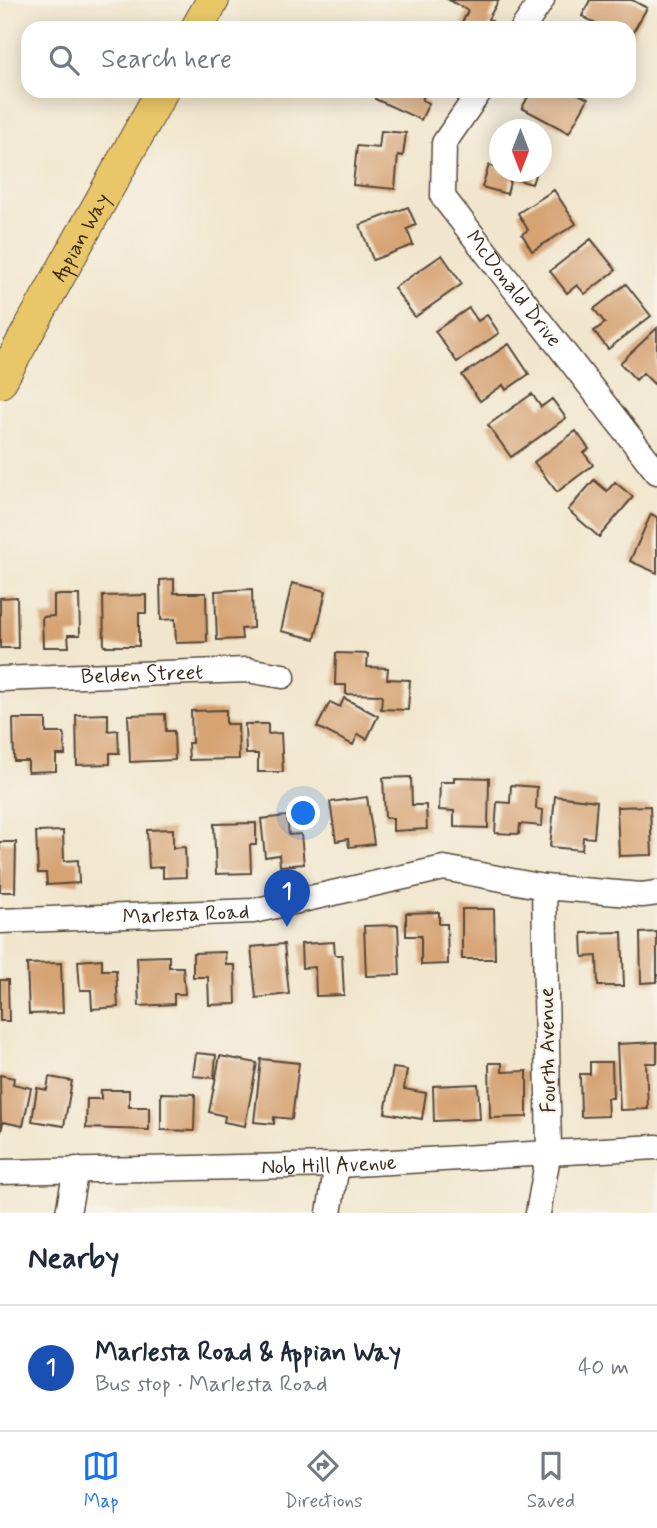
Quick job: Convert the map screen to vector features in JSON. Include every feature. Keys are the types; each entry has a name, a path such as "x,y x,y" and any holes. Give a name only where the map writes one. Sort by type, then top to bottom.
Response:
{"main road":[{"path":"201,21 213,0"},
{"name":"Appian Way","path":"0,382 158,98"}],"street":[{"path":"528,21 542,0"},
{"name":"McDonald Drive","path":"475,98 444,144 443,197 657,472"},
{"name":"Belden Street","path":"0,679 247,670 283,676"},
{"name":"Marlesta Road","path":"0,921 254,911 444,867 544,887 642,895 657,893"},
{"name":"Fourth Avenue","path":"538,1213 549,1151 544,887"},
{"name":"Nob Hill Avenue","path":"0,1171 337,1165 657,1147"},
{"path":"329,1213 337,1165"},
{"path":"68,1213 76,1169"}],"building":[{"path":"449,0 499,0 488,19 492,21 463,21 468,11"},
{"path":"590,0 632,0 647,8 636,27 636,21 591,21 582,16"},
{"path":"423,98 422,100 429,103 421,120 375,99"},
{"path":"527,98 588,99 569,133 552,124 552,119 543,119 522,108"},
{"path":"381,131 406,133 403,156 398,155 395,189 353,185 357,146 379,148"},
{"path":"489,165 489,182 510,182 507,194 482,187"},
{"path":"554,190 576,224 532,251 522,234 528,230 518,213"},
{"path":"408,207 416,225 407,229 413,245 373,260 360,225"},
{"path":"591,239 616,270 585,294 577,285 567,293 550,271"},
{"path":"442,255 462,284 415,317 394,288"},
{"path":"626,284 651,316 608,349 594,331 605,323 594,309"},
{"path":"469,308 478,321 487,315 499,333 457,362 435,331"},
{"path":"657,328 657,381 654,384 643,373 636,380 620,363"},
{"path":"509,344 529,374 506,390 503,385 480,401 462,375"},
{"path":"532,394 541,407 552,399 566,418 511,457 488,425"},
{"path":"576,431 589,449 584,453 593,465 557,492 534,462"},
{"path":"594,480 607,491 615,482 633,497 599,537 568,510"},
{"path":"651,514 657,517 657,573 630,561"},
{"path":"174,579 174,593 206,593 207,642 176,643 175,619 161,620 160,580"},
{"path":"292,583 326,591 315,639 281,631"},
{"path":"252,589 253,628 241,629 242,639 217,640 215,591"},
{"path":"54,595 79,595 80,635 68,635 69,647 43,647 42,617 54,616"},
{"path":"146,595 146,613 139,613 139,646 104,646 103,596"},
{"path":"17,597 18,648 0,648 0,598"},
{"path":"336,653 368,654 367,667 388,668 387,679 410,680 408,710 381,709 382,695 346,694 346,685 335,685"},
{"path":"344,698 378,716 367,739 358,734 353,745 317,727 330,702 340,707"},
{"path":"226,710 226,724 238,724 239,759 189,760 188,743 192,743 191,711"},
{"path":"108,714 108,731 118,730 119,753 110,753 110,764 77,765 76,715"},
{"path":"165,714 166,731 174,731 175,760 130,762 128,715"},
{"path":"13,719 46,719 46,733 64,733 65,755 56,755 56,771 28,772 28,761 14,761"},
{"path":"245,724 268,724 268,734 281,733 283,772 258,772 258,754 246,754"},
{"path":"411,777 412,805 426,805 427,829 393,831 393,818 385,818 383,778"},
{"path":"454,777 489,778 488,828 454,827 454,811 439,810 440,782 454,782"},
{"path":"511,785 537,787 536,809 543,810 542,826 520,824 519,834 495,833 497,802 510,803"},
{"path":"555,796 597,801 594,838 583,837 582,850 550,847"},
{"path":"367,797 374,844 349,847 348,839 336,841 330,802"},
{"path":"650,806 652,855 619,856 617,807"},
{"path":"287,816 289,835 301,834 304,864 280,866 279,855 265,857 261,819"},
{"path":"256,823 256,845 250,845 251,873 216,874 214,824"},
{"path":"173,829 173,848 185,847 186,877 163,878 163,867 149,868 147,830"},
{"path":"63,831 64,861 78,860 79,883 47,885 46,873 38,873 36,832"},
{"path":"0,842 16,842 15,892 0,892"},
{"path":"462,909 494,909 495,959 462,959"},
{"path":"439,912 439,924 447,924 448,964 421,965 421,936 406,936 406,913"},
{"path":"398,925 400,975 366,976 364,926"},
{"path":"622,932 624,986 598,986 597,956 583,957 582,933"},
{"path":"657,932 657,982 641,983 640,933"},
{"path":"334,942 335,955 342,955 344,995 316,996 315,967 302,968 301,944"},
{"path":"284,944 289,994 256,998 251,947"},
{"path":"225,952 226,965 235,965 236,1004 209,1005 208,977 193,977 193,953"},
{"path":"169,956 169,967 183,967 185,994 174,994 174,1004 139,1006 137,957"},
{"path":"102,959 102,970 116,970 118,1007 92,1009 91,990 80,990 78,961"},
{"path":"61,963 63,1013 29,1014 27,964"},
{"path":"0,980 8,980 9,1021 0,1021"},
{"path":"657,1042 657,1063 646,1063 648,1109 620,1110 617,1044"},
{"path":"196,1053 216,1055 214,1078 193,1076"},
{"path":"220,1056 257,1063 245,1126 224,1122 225,1116 209,1112"},
{"path":"261,1059 299,1063 292,1119 274,1117 274,1124 254,1122"},
{"path":"590,1062 612,1062 613,1098 607,1098 608,1116 581,1117 580,1074 590,1074"},
{"path":"489,1063 502,1063 502,1072 527,1071 527,1117 490,1118"},
{"path":"393,1068 407,1070 404,1089 426,1093 422,1119 385,1113"},
{"path":"0,1075 14,1078 13,1084 31,1088 23,1126 3,1122 1,1132"},
{"path":"49,1077 72,1081 64,1126 32,1121 37,1088 47,1090"},
{"path":"478,1084 480,1119 434,1121 433,1086"},
{"path":"101,1090 129,1090 129,1107 149,1107 149,1130 86,1128 87,1099 101,1099"},
{"path":"161,1093 195,1094 194,1131 161,1130"}],"place":[{"name":"Marlesta Road & Appian Way","path":"287,927"}]}
